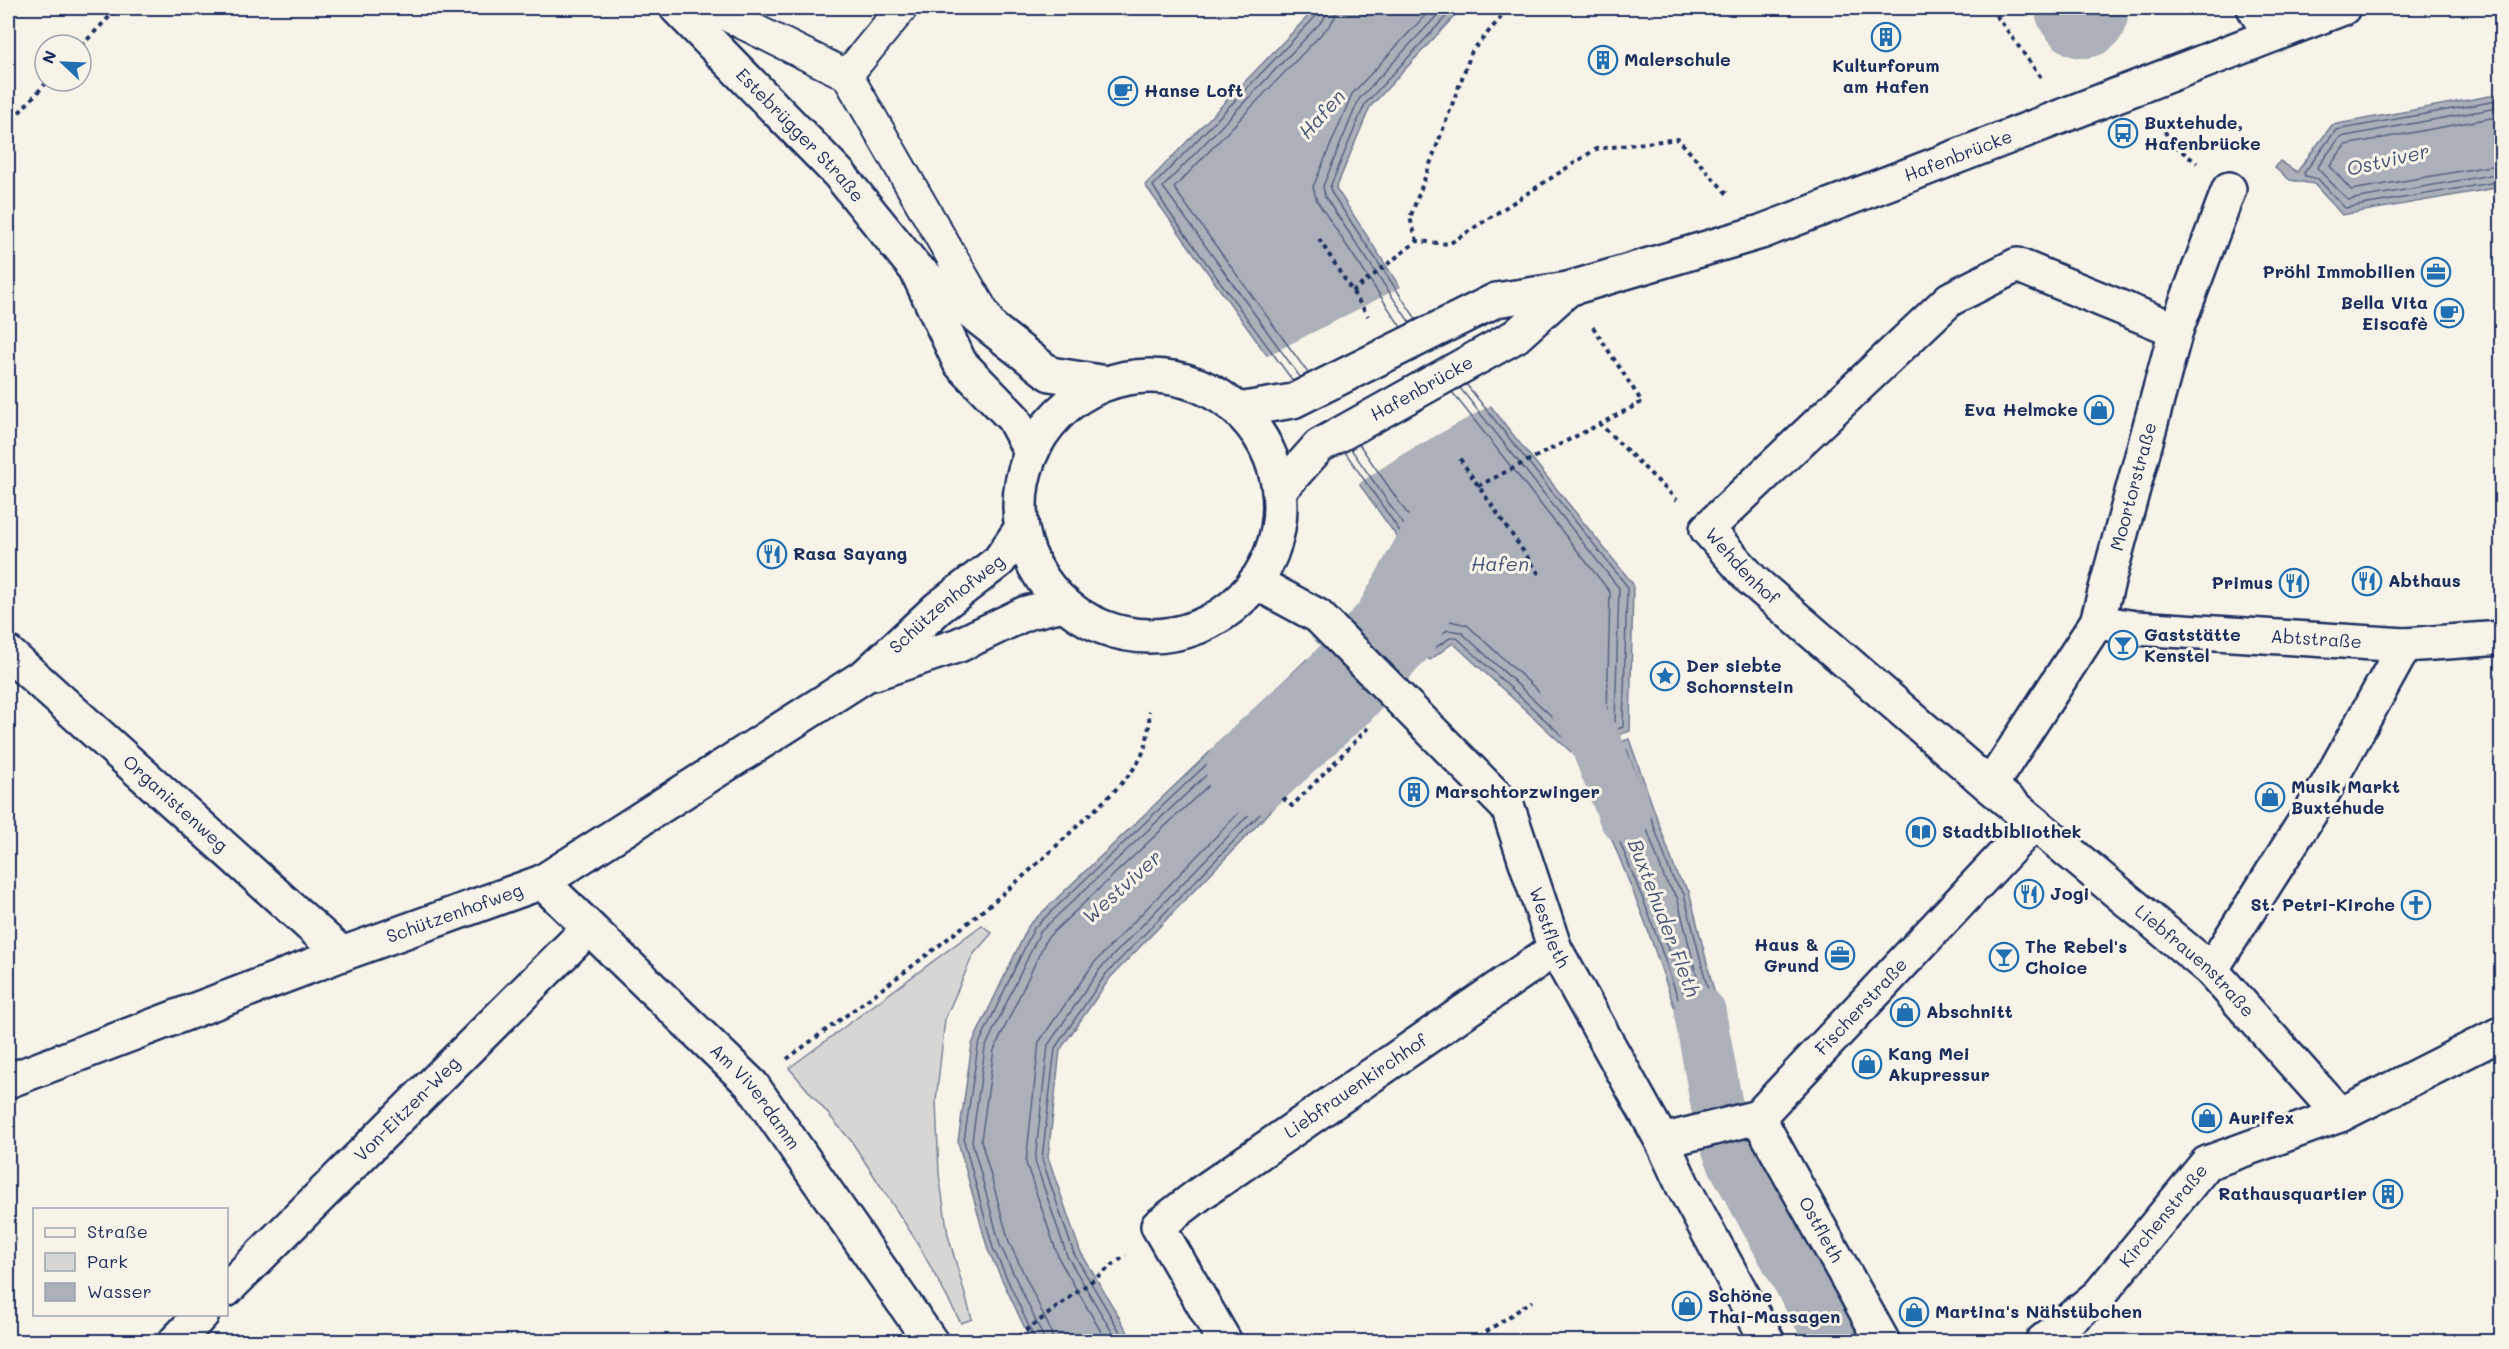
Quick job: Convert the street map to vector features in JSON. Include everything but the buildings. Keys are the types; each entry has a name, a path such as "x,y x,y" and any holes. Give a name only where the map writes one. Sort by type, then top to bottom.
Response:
{"street":[{"name":"Hafenbrücke","path":"1238,410 1293,401 1496,300 1568,288 1761,232 2067,114 2262,21 2343,8"},
{"name":"Estebrügger Straße","path":"686,17 839,174 916,268 1050,374 1107,383"},
{"name":"Moortorstraße","path":"1990,786 2097,622 2176,330 2229,189"},
{"name":"Wehdenhof","path":"2034,823 1752,580 1707,529 1950,299 2017,265 2176,330"},
{"name":"Estebrügger Straße","path":"916,268 960,363 1013,418 1031,452"},
{"name":"Hafenbrücke","path":"1279,491 1319,446 1516,336 1568,288"},
{"path":"1142,376 1176,378 1210,390 1238,410 1258,434 1272,461 1279,491 1278,523 1271,554 1255,582 1223,614 1183,633 1138,636 1098,627 1063,604 1036,570 1021,529 1020,490 1031,452 1050,422 1076,399 1107,383 1142,376"},
{"name":"Schützenhofweg","path":"8,1081 342,954 542,882 866,675 938,608 999,561 1021,529"},
{"name":"Westfleth","path":"1255,582 1311,610 1508,808 1555,949 1674,1139 1683,1186 1768,1341"},
{"name":"Schützenhofweg","path":"866,675 959,645 1026,613 1063,604"},
{"name":"Abtstraße","path":"2097,622 2136,628 2405,645 2502,638"},
{"path":"2211,970 2324,791 2405,645"},
{"name":"Organistenweg","path":"8,653 342,954"},
{"name":"Liebfrauenstraße","path":"2034,823 2211,970 2340,1115"},
{"name":"Fischerstraße","path":"1750,1119 2034,823"},
{"name":"Am Viverdamm","path":"542,882 752,1085 931,1341"},
{"name":"Von-Eitzen-Weg","path":"228,1288 589,928"},
{"name":"Liebfrauenkirchhof","path":"1225,1341 1158,1226 1200,1193 1555,949"},
{"name":"Kirchenstraße","path":"2042,1341 2099,1296 2207,1163 2340,1115 2502,1033"},
{"path":"1674,1139 1750,1119"},
{"name":"Ostfleth","path":"1750,1119 1883,1341"},
{"path":"175,1341 200,1316"}],"lane":[{"path":"847,75 902,8"},
{"path":"686,17 715,10 847,75 993,329"}],"path":[{"path":"93,34 118,8"},
{"path":"1417,241 1410,218 1472,51 1509,8"},
{"path":"1991,8 2067,114"},
{"path":"13,119 37,93"},
{"path":"1352,292 1417,241 1449,244 1596,149 1678,139 1761,232"},
{"path":"1318,239 1371,320"},
{"path":"1478,486 1642,402 1568,288"},
{"path":"1600,424 1707,529"},
{"path":"1460,459 1539,574"},
{"path":"1283,798 1292,806 1398,697"},
{"path":"752,1085 975,919 1048,855 1114,791 1136,766 1150,730 1149,711"},
{"path":"1011,1341 1113,1267"},
{"path":"1471,1341 1532,1301"}],"green space":[{"path":"982,925 992,933 973,955 945,1019 936,1101 939,1174 948,1235 972,1319 961,1323 917,1242 852,1142 789,1068"}],"water":[{"name":"Hafen","path":"1316,8 1462,8 1370,107 1336,188 1405,295 1510,431 1633,584 1630,731 1571,752 1453,643 1430,660 1367,601 1410,555 1145,185"},
{"name":"Ostviver","path":"2501,94 2501,187 2342,215 2314,184 2290,180 2275,168 2280,161 2297,172 2332,125"},
{"path":"1307,659 1366,712 1110,978 1060,1050 1048,1157 1080,1251 1133,1341 1031,1341 988,1250 958,1142 972,1044 1029,925"},
{"path":"1629,739 1677,875 1689,891 1735,1075 1714,1083 1692,1083 1686,1041 1644,919 1580,760"},
{"path":"1743,1158 1754,1158 1769,1165 1865,1341 1806,1341 1721,1190 1725,1170"}],"pier":[{"path":"1403,286 1493,404 1403,454 1358,486 1265,357"}],"waterway":[{"name":"Hafen","path":"2079,8 2084,14"},
{"name":"Westviver","path":"1250,771 1339,690 1395,629 1455,523"},
{"name":"Buxtehuder Fleth","path":"1561,678 1596,743 1625,817"},
{"name":"Buxtehuder Fleth","path":"1700,1013 1722,1134 1734,1163 1833,1342"}],"place":[{"name":"Kulturforum am Hafen","path":"1886,37"},
{"name":"Malerschule","path":"1603,60"},
{"name":"Hanse Loft","path":"1123,91"},
{"name":"Buxtehude, Hafenbrücke","path":"2123,133"},
{"name":"Pröhl Immobilien","path":"2436,272"},
{"name":"Bella Vita Eiscafè","path":"2449,313"},
{"name":"Eva Helmcke","path":"2099,410"},
{"name":"Rasa Sayang","path":"772,554"},
{"name":"Abthaus","path":"2367,581"},
{"name":"Primus","path":"2294,583"},
{"name":"Gaststätte Kenstel","path":"2123,645"},
{"name":"Der siebte Schornstein","path":"1665,676"},
{"name":"Marschtorzwinger","path":"1414,792"},
{"name":"Musik Markt Buxtehude","path":"2270,797"},
{"name":"Stadtbibliothek","path":"1921,832"},
{"name":"Jogi","path":"2029,894"},
{"name":"St. Petri-Kirche","path":"2416,905"},
{"name":"Haus & Grund","path":"1840,955"},
{"name":"The Rebel's Choice","path":"2004,957"},
{"name":"Abschnitt","path":"1905,1012"},
{"name":"Kang Mei Akupressur","path":"1867,1064"},
{"name":"Aurifex","path":"2207,1118"},
{"name":"Rathausquartier","path":"2388,1194"},
{"name":"Schöne Thai-Massagen","path":"1687,1306"},
{"name":"Martina's Nähstübchen","path":"1914,1312"}]}
